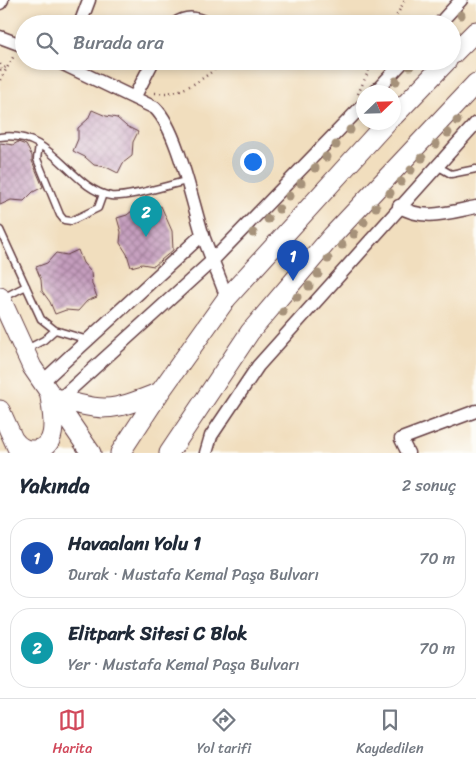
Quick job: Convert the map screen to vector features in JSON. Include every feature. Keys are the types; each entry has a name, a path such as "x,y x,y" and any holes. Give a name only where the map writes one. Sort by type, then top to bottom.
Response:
{"main road":[{"path":"461,46 476,31"},
{"path":"401,109 437,70"},
{"path":"169,453 250,332 332,236 476,83"},
{"path":"120,453 160,392 227,298 380,130"},
{"path":"0,298 24,351 91,453"},
{"path":"50,393 92,408 108,409 124,406 160,392"},
{"path":"0,410 16,449 37,450 47,444 53,428 50,393"},
{"path":"183,453 188,425"}],"street":[{"path":"83,15 89,0"},
{"path":"447,15 461,0"},
{"path":"0,37 15,43"},
{"path":"80,70 136,94 155,108 166,121 203,234 227,298"},
{"path":"136,94 148,70"},
{"path":"382,85 396,70"},
{"path":"50,393 212,260 356,112"},
{"path":"206,453 211,436 258,366 399,206 476,123"},
{"path":"399,206 416,215 424,216 476,207"},
{"path":"50,393 88,340 203,234"},
{"path":"408,453 401,439 476,411"}],"lane":[{"path":"0,137 26,137 103,194 121,196 186,181"},
{"path":"38,145 37,158 64,220 71,220 98,208 103,194"},
{"path":"437,165 451,174 476,169"},
{"path":"0,230 41,319 54,330 88,340"},
{"path":"0,298 26,286"},
{"path":"24,351 44,340 54,330"}],"path":[{"path":"396,15 404,0"},
{"path":"0,64 1,69 8,66 0,80"},
{"path":"136,94 181,90 202,79 214,70"}],"building":[{"path":"92,110 117,118 126,126 138,132 133,142 132,156 123,163 118,173 106,167 94,165 85,157 73,151 78,139 78,128 88,119"},
{"path":"18,142 26,145 43,187 33,192 24,201 11,200 0,205 0,143 13,145"},
{"path":"161,206 172,231 173,250 154,266 142,264 131,267 127,254 120,243 121,232 117,218 127,215 137,207 151,209"},
{"path":"78,250 83,263 91,272 92,284 97,297 87,301 78,311 66,310 55,314 50,302 42,291 41,280 36,267 47,263 56,253 67,255"}],"place":[{"name":"Elitpark Sitesi C Blok","path":"146,237"},
{"name":"Havaalanı Yolu 1","path":"293,281"}]}
